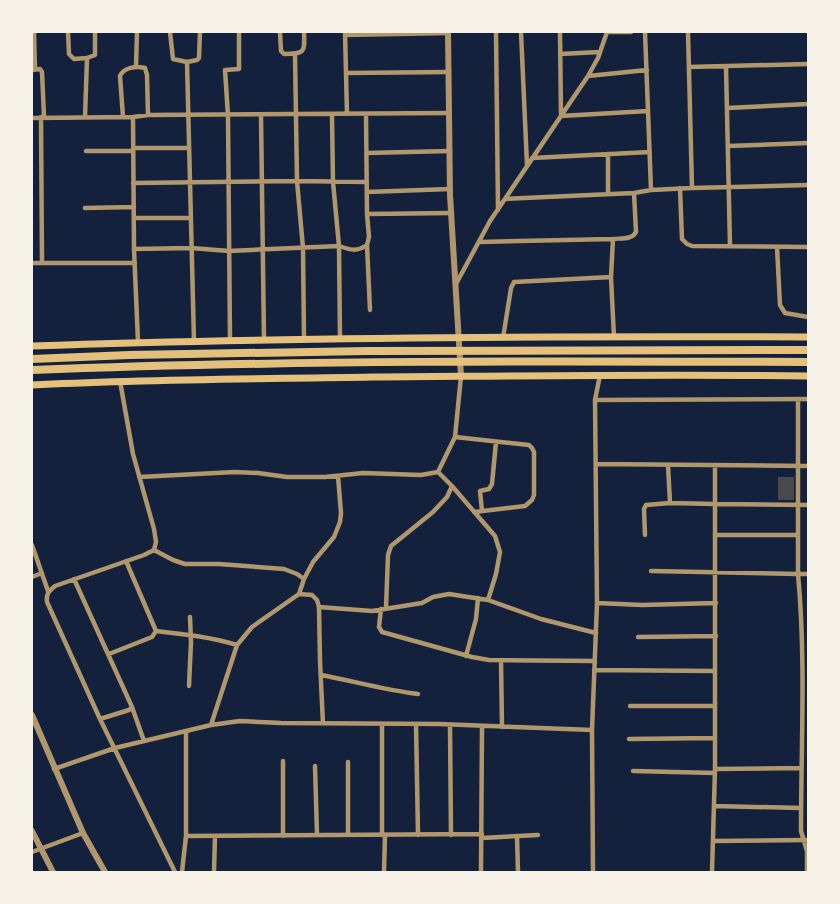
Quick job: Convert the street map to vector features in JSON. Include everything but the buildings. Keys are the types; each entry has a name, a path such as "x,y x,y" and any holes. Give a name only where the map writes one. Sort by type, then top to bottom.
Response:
{"highway":[{"path":"32,359 367,351 808,350"},
{"path":"32,370 398,362 808,362"}],"main road":[{"path":"32,346 304,339 808,338"},
{"path":"32,385 120,381 461,376 808,376"}],"street":[{"path":"34,32 33,69 40,69 42,72 42,263"},
{"path":"68,32 69,54 74,59 94,57 96,53 95,32"},
{"path":"136,32 136,67"},
{"path":"170,32 173,59 187,62 199,58 200,32"},
{"path":"230,340 228,116 225,70 239,69 239,32"},
{"path":"280,32 281,53 284,54 300,53 305,47 304,32"},
{"path":"347,114 345,33 448,32 450,189 461,376 455,437 438,472"},
{"path":"496,32 498,210"},
{"path":"521,32 527,165"},
{"path":"560,32 561,116"},
{"path":"456,284 505,198 588,76 598,58 607,32 631,32"},
{"path":"645,32 651,190"},
{"path":"688,32 692,188"},
{"path":"560,54 600,51"},
{"path":"295,54 297,181 303,248 304,339"},
{"path":"85,117 87,58"},
{"path":"187,62 194,341"},
{"path":"689,67 808,64"},
{"path":"123,117 120,76 123,70 136,67 146,70 148,115"},
{"path":"726,67 730,246"},
{"path":"588,76 647,70"},
{"path":"346,73 449,72"},
{"path":"727,108 808,104"},
{"path":"561,116 648,111"},
{"path":"366,114 370,309"},
{"path":"32,118 148,115 449,114"},
{"path":"261,115 264,340"},
{"path":"332,115 333,182 339,246 340,339"},
{"path":"133,117 134,249 138,342"},
{"path":"728,146 808,143"},
{"path":"86,152 189,148"},
{"path":"366,153 450,151"},
{"path":"532,158 650,152"},
{"path":"608,154 608,194"},
{"path":"134,183 367,182"},
{"path":"505,198 634,193 680,188 808,185"},
{"path":"680,188 682,239 692,246 808,247"},
{"path":"367,192 450,189"},
{"path":"479,242 630,238 636,232 634,193"},
{"path":"85,208 134,207"},
{"path":"367,214 452,213"},
{"path":"134,218 190,218"},
{"path":"613,238 611,277 614,337"},
{"path":"134,249 191,248 229,251 339,246 353,251 367,245"},
{"path":"777,247 780,305 785,313 808,317"},
{"path":"32,263 135,263"},
{"path":"502,338 514,282 611,277"},
{"path":"600,375 595,400 597,603 592,730 593,872 601,873"},
{"path":"120,381 133,454 154,529 156,542 154,550 55,585 46,596 100,719 175,873"},
{"path":"798,399 797,535 802,673 801,831 806,840 807,873"},
{"path":"595,400 808,399"},
{"path":"455,437 529,445 534,452 534,495 530,504 474,512"},
{"path":"482,511 480,491 489,489 492,484 496,442"},
{"path":"596,464 808,466"},
{"path":"668,465 670,503"},
{"path":"712,873 716,671 715,465"},
{"path":"139,477 235,472 258,472 287,477 363,473 421,475 438,472"},
{"path":"438,472 495,536 500,552 488,600"},
{"path":"211,725 237,645 252,627 299,594 313,562 334,537 340,522 341,500 338,476"},
{"path":"452,486 447,497 433,512 391,546 379,627 382,632 466,656 489,660 595,661"},
{"path":"645,535 644,509 646,505 670,503 808,505"},
{"path":"716,535 797,535"},
{"path":"32,545 48,591"},
{"path":"154,550 185,564 284,569 297,573 304,579"},
{"path":"126,561 156,632"},
{"path":"651,572 808,574"},
{"path":"32,576 42,573"},
{"path":"74,579 132,707 144,741"},
{"path":"299,594 312,595 319,607 324,724"},
{"path":"319,607 372,611 422,603 433,597 449,594 488,600 541,619 596,633"},
{"path":"466,656 476,619 478,598"},
{"path":"597,603 642,605 716,603"},
{"path":"801,607 808,607"},
{"path":"189,686 190,617"},
{"path":"156,632 191,635 237,645"},
{"path":"109,654 152,637 156,632"},
{"path":"638,637 716,636"},
{"path":"801,640 808,640"},
{"path":"501,660 502,727"},
{"path":"594,670 716,671"},
{"path":"802,673 808,673"},
{"path":"321,675 418,694"},
{"path":"630,706 715,706"},
{"path":"802,706 808,706"},
{"path":"100,719 132,707"},
{"path":"32,715 83,833 105,873"},
{"path":"54,769 102,751 211,725 240,721 592,730"},
{"path":"382,724 384,873"},
{"path":"416,724 418,835"},
{"path":"450,725 451,835"},
{"path":"481,873 482,726"},
{"path":"182,873 186,836 186,731"},
{"path":"629,739 715,738"},
{"path":"801,738 808,738"},
{"path":"283,761 283,836"},
{"path":"348,762 348,835"},
{"path":"315,766 317,835"},
{"path":"633,771 801,770 808,772"},
{"path":"714,806 801,808"},
{"path":"32,831 53,873"},
{"path":"32,852 83,833"},
{"path":"186,836 538,835"},
{"path":"214,873 215,836"},
{"path":"516,836 518,873"},
{"path":"713,841 806,840"}]}
